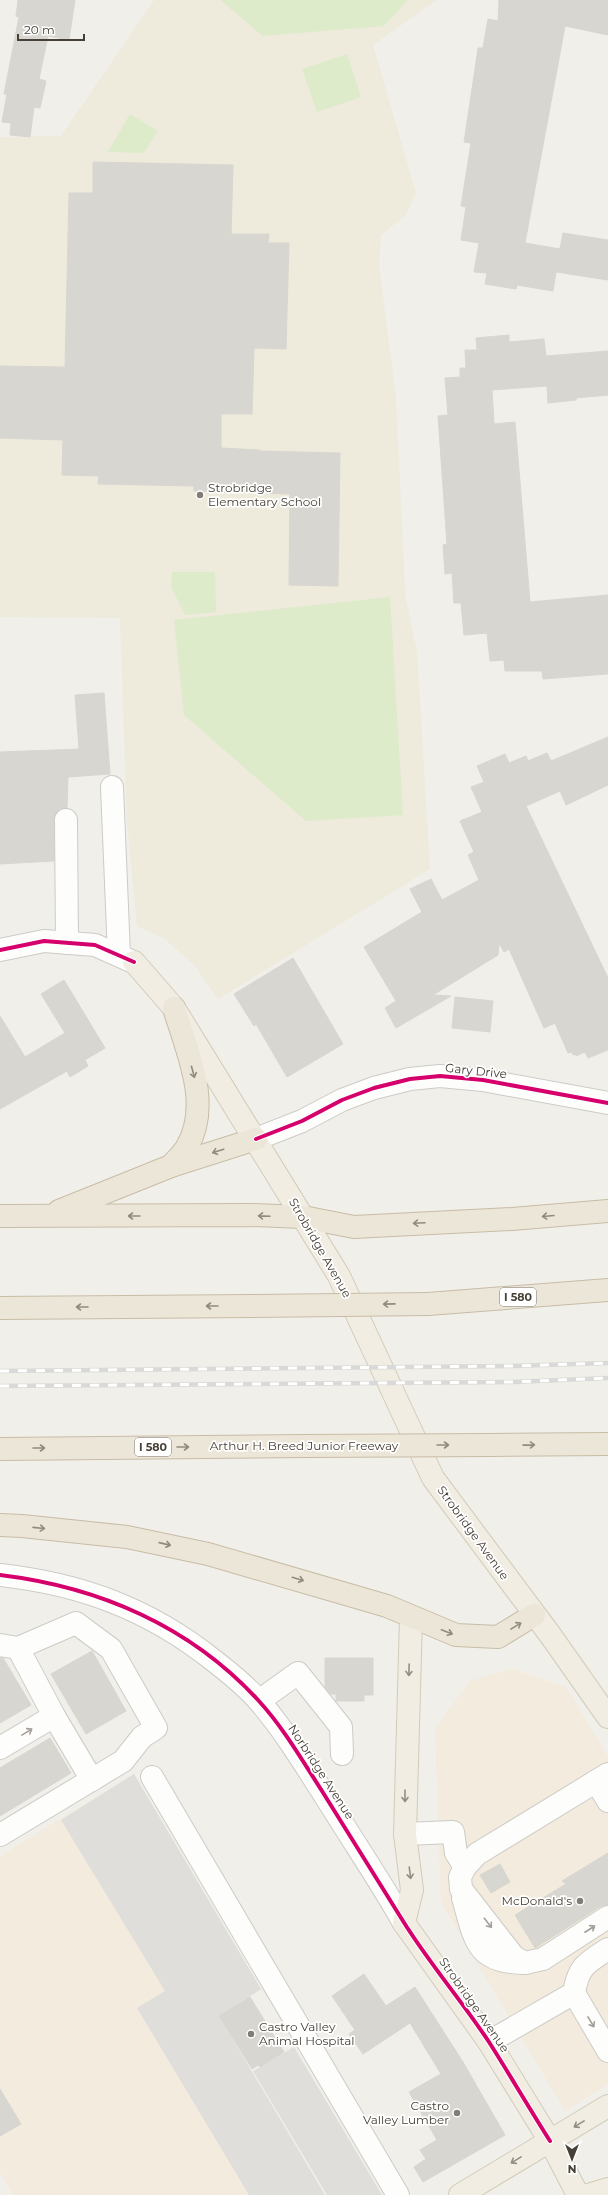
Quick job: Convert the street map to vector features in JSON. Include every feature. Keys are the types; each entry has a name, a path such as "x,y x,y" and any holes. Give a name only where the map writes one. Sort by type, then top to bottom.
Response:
{"highway":[{"path":"171,1166 186,1148 196,1124 198,1111 196,1084 174,1008"},
{"path":"43,1216 81,1203 171,1166 256,1139"},
{"path":"0,1216 252,1215 303,1218 354,1227 512,1219 608,1210"},
{"name":"I 580","path":"428,1304 608,1290"},
{"name":"I 580","path":"0,1308 428,1304 608,1305"},
{"name":"Arthur H. Breed Junior Freeway","path":"0,1449 608,1444"},
{"path":"0,1525 127,1537 161,1543 260,1568 365,1599 387,1606 411,1618 456,1635 498,1637 534,1615"}],"main road":[{"name":"Strobridge Avenue","path":"126,959 174,1008 339,1276 433,1478 551,1636 608,1718"},
{"path":"404,1923 412,1890 405,1834 411,1618"},
{"name":"Strobridge Avenue","path":"404,1923 489,2042 550,2141 578,2195"},
{"path":"460,2195 608,2106"},
{"path":"588,2195 608,2189"}],"street":[{"path":"112,787 126,959"},
{"path":"66,820 67,943"},
{"name":"Strobridge Avenue","path":"0,950 44,941 95,945 126,959"},
{"name":"Gary Drive","path":"256,1139 374,1088 410,1079 440,1076 483,1080 608,1103"},
{"name":"Norbridge Avenue","path":"0,1575 31,1578 68,1587 106,1598 140,1612 165,1626 202,1651 236,1677 280,1726 378,1877 404,1923"},
{"path":"0,1835 92,1780 123,1761 142,1737 156,1728 112,1650 76,1623 9,1647 54,1716 92,1780"},
{"path":"259,1701 298,1673 341,1727 342,1754"},
{"path":"0,1748 54,1716"},
{"path":"152,1777 398,2195"},
{"path":"608,1801 602,1778 477,1854 465,1867 460,1877 461,1889 514,1957 525,1963 543,1959 608,1917"},
{"path":"405,1834 453,1832 456,1853 465,1867"},
{"path":"608,1949 586,1963 579,1972 574,1993 608,2051"},
{"path":"489,2042 574,1993"}],"shaded area":[{"name":"Strobridge Elementary School","path":"154,0 437,0 373,45 416,193 406,215 381,235 379,266 396,397 405,593 417,651 430,869 218,999 195,966 165,939 137,926 127,821 120,618 0,617 0,137 61,136"},
{"path":"512,1669 566,1687 608,1757 608,2084 565,2111 441,1902 435,1728 470,1681"},
{"path":"134,1774 261,1989 219,2016 325,2195 13,2195 0,2172 0,1856"},
{"path":"134,1774 261,1989 219,2016 325,2195 249,2195 137,2008 165,1991 61,1820"},
{"path":"294,2047 382,2195 327,2195 253,2071"}],"green space":[{"path":"220,0 408,0 384,26 263,36"},
{"path":"347,54 361,97 317,112 302,69"},
{"path":"130,114 158,131 144,153 108,152"},
{"path":"172,572 215,572 216,612 185,615 171,587"},
{"path":"390,597 403,815 306,821 184,715 174,620"}],"building":[{"path":"18,0 75,0 69,40 48,36 39,79 46,81 40,108 34,107 30,137 10,135 11,123 2,122 7,94 4,94 19,17 16,16"},
{"path":"499,0 608,0 608,35 565,26 525,243 560,249 563,233 608,240 608,280 556,272 553,291 517,285 516,289 485,284 487,273 474,272 479,243 461,240 466,207 461,206 471,143 464,142 478,48 483,48 488,19 498,21"},
{"path":"93,162 233,165 231,234 269,234 268,243 289,243 286,349 254,348 252,414 221,414 221,448 260,451 340,453 338,586 289,585 290,494 194,491 194,486 98,484 99,476 62,475 63,440 0,438 0,366 65,367 69,193 93,193"},
{"path":"509,335 509,342 544,339 546,356 608,351 608,395 576,398 576,400 548,403 547,386 492,390 494,424 515,422 530,602 608,595 608,674 543,679 542,671 505,671 504,660 490,661 487,633 464,635 461,603 454,603 452,573 445,574 443,545 447,544 438,416 448,415 445,378 460,377 460,368 466,368 465,350 477,350 476,338"},
{"path":"104,693 110,774 68,777 67,808 59,809 54,820 54,861 0,864 0,752 79,749 75,695"},
{"path":"608,737 608,785 566,805 560,791 526,806 608,978 608,1050 588,1058 585,1052 576,1056 576,1054 573,1055 572,1052 568,1053 555,1023 544,1028 509,949 504,952 499,943 498,955 433,995 451,996 396,1028 385,1008 396,1001 364,947 422,912 410,889 431,879 442,900 479,880 468,855 474,852 460,821 482,812 471,787 484,782 477,766 505,754 509,763 526,756 528,761 547,753 551,761"},
{"path":"293,958 343,1044 287,1077 256,1024 254,1026 234,994"},
{"path":"64,980 105,1048 85,1060 88,1066 70,1077 67,1071 0,1109 0,1016 25,1057 65,1033 41,994"},
{"path":"455,997 493,1001 490,1032 452,1028"},
{"path":"92,1651 126,1711 86,1734 51,1674"},
{"path":"0,1658 3,1658 31,1705 0,1723"},
{"path":"325,1658 373,1658 373,1695 364,1695 364,1701 336,1701 336,1694 331,1694 325,1687"},
{"path":"50,1738 71,1773 0,1816 0,1768"},
{"path":"608,1853 608,1905 601,1906 535,1948 515,1915 566,1884 562,1881"},
{"path":"500,1864 510,1882 491,1893 480,1875"},
{"path":"364,1974 386,2006 415,1987 463,2062 505,2135 423,2182 414,2167 426,2159 420,2150 437,2140 409,2092 441,2074 410,2023 363,2054 349,2034 355,2030 332,1996"},
{"name":"Castro Valley Animal Hospital","path":"250,1997 284,2052 260,2067 258,2065 252,2069 219,2016"},
{"path":"0,2089 21,2124 0,2136"}],"railway":[{"path":"0,1371 512,1366 608,1363"},
{"path":"0,1386 513,1382 608,1378"}],"cycle path":[{"path":"0,950 44,941 95,945 134,962"},
{"path":"256,1139 302,1121 342,1100 374,1088 410,1079 440,1076 483,1080 608,1103"},
{"path":"0,1575 73,1589 107,1600 141,1614 173,1631 203,1651 231,1674 258,1700 276,1721 292,1744 413,1937 489,2042 550,2141"}],"place":[{"name":"Strobridge Elementary School","path":"200,495"},
{"name":"McDonald's","path":"580,1901"},
{"name":"Castro Valley Animal Hospital","path":"251,2034"},
{"name":"Castro Valley Lumber","path":"457,2113"}]}
